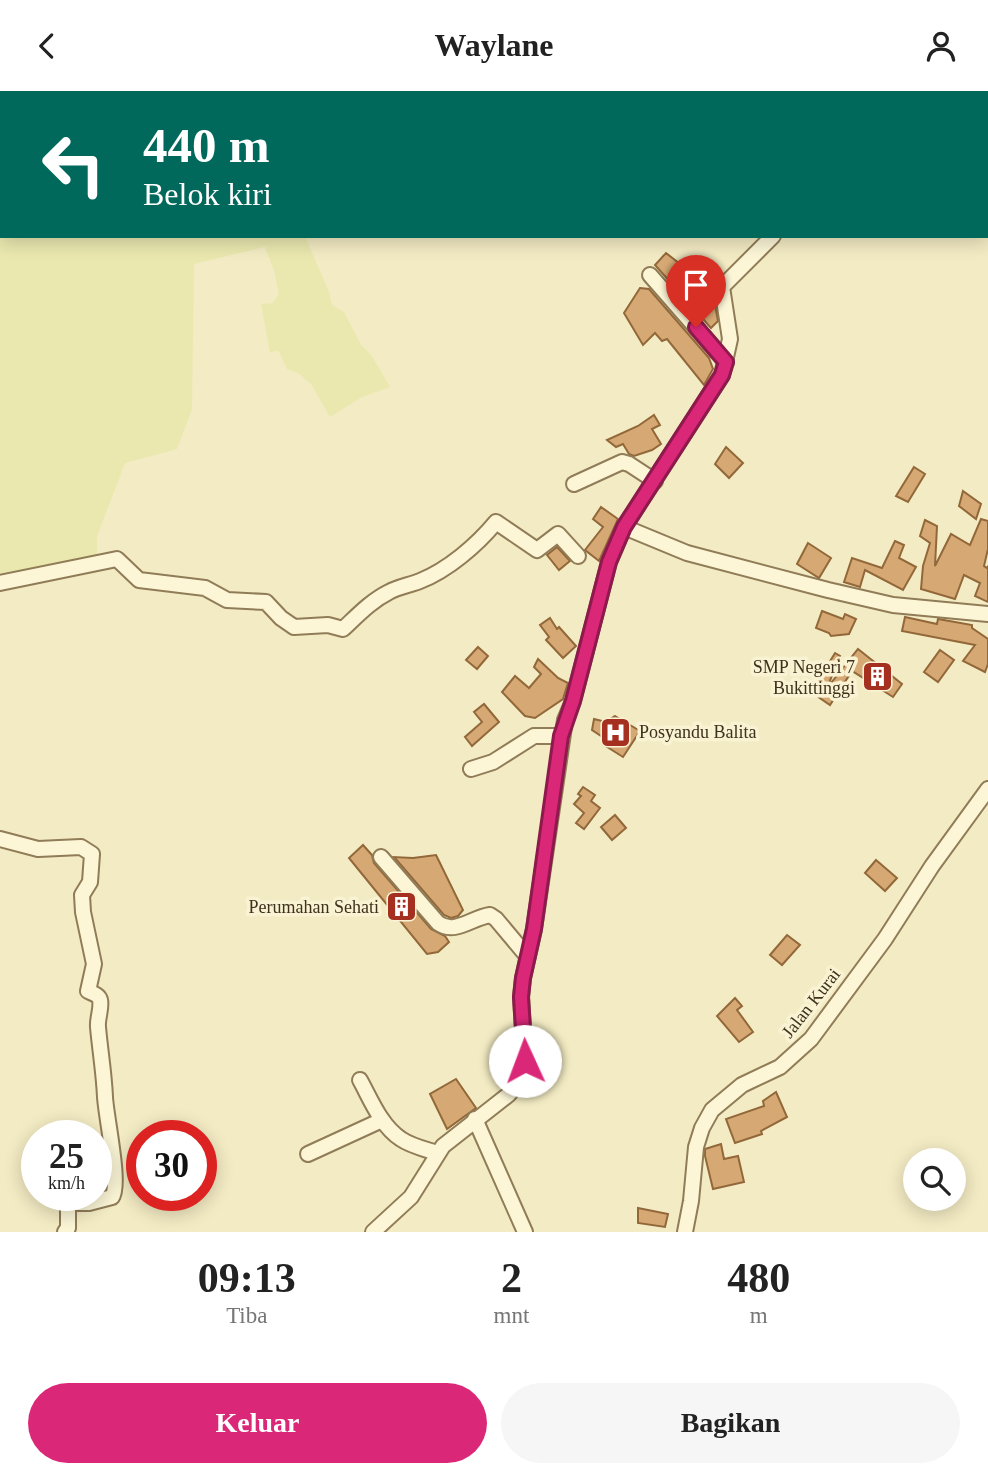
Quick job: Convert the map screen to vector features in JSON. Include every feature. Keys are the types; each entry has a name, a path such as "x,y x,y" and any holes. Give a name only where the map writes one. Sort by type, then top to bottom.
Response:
{"street":[{"path":"373,1232 411,1197 437,1153 508,1094 522,1074 525,1061 521,997 534,929 561,736 573,701 609,562 624,527 714,390 726,362 730,339 722,287 771,238"},
{"path":"650,275 726,362"},
{"path":"575,484 622,462 655,481"},
{"path":"0,583 117,559 139,580 205,588 227,600 266,602 294,627 328,625 343,629 367,605 391,590 421,581 441,569 483,537 496,522 537,550 558,534 578,556"},
{"path":"624,527 687,553 828,590 893,605 988,614"},
{"path":"471,769 493,762 534,736 561,736"},
{"name":"Jalan Kurai","path":"685,1232 696,1147 712,1110 742,1085 780,1067 811,1039 988,789"},
{"path":"0,839 38,849 81,847 92,854 90,882 82,895 94,964 88,991 100,1000 98,1024 116,1188 112,1197 89,1203 68,1203 68,1228 65,1232"},
{"path":"381,857 445,928 452,929 490,915 527,956"},
{"path":"360,1080 382,1120 401,1139 437,1153"},
{"path":"475,1119 525,1232"},
{"path":"308,1154 382,1120"}],"shaded area":[{"path":"0,238 306,238 332,305 344,312 361,345 371,355 390,387 362,397 330,417 311,384 298,373 287,369 278,350 270,353 261,304 273,303 279,294 274,270 265,248 268,246 194,264 192,409 177,449 125,463 97,536 97,563 0,576"}],"building":[{"path":"666,253 703,282 702,288 715,305 718,321 711,328 655,265"},
{"path":"640,288 649,289 709,358 713,369 704,385 667,339 662,341 655,333 643,345 624,313"},
{"path":"654,415 660,425 652,429 661,444 652,450 634,456 629,454 623,444 616,447 607,440 638,426"},
{"path":"726,447 743,463 729,478 715,464"},
{"path":"914,467 925,474 908,502 896,496"},
{"path":"963,491 981,504 976,519 959,506"},
{"path":"601,507 618,519 599,561 585,550 603,527 593,519"},
{"path":"981,519 988,521 988,549 984,566 988,566 988,602 975,596 980,583 964,575 955,599 921,589 923,566 930,543 920,536 925,520 937,526 935,566 951,534 970,545"},
{"path":"895,541 904,545 899,558 916,567 903,590 865,570 860,587 844,582 852,558 882,568"},
{"path":"808,543 831,558 819,578 797,564"},
{"path":"557,547 570,561 559,570 547,555"},
{"path":"822,611 843,619 845,614 856,619 849,634 831,636 816,628"},
{"path":"905,617 937,624 938,619 972,625 972,628 988,639 988,664 985,672 963,661 975,645 902,631"},
{"path":"550,618 557,629 559,627 576,646 563,658 546,640 549,637 540,625"},
{"path":"478,647 488,656 477,669 466,660"},
{"name":"SMP Negeri 7 Bukittinggi","path":"858,649 902,684 893,697 852,671 830,705 811,692 835,653 840,656 827,688"},
{"path":"940,650 954,660 938,682 924,672"},
{"path":"538,659 558,678 568,683 563,699 535,718 525,716 502,692 515,676 529,688 541,674 534,667"},
{"path":"484,704 499,722 472,746 465,737 482,722 474,712"},
{"path":"615,716 640,731 623,757 604,745 607,740 592,730 594,719 606,722"},
{"path":"583,787 595,795 591,801 600,808 584,829 576,823 584,813 574,804 581,796 578,794"},
{"path":"615,815 626,828 612,840 601,827"},
{"name":"Perumahan Sehati","path":"363,845 372,855 374,863 431,929 445,936 449,942 438,952 427,954 349,858"},
{"name":"Perumahan Sehati","path":"436,855 463,910 458,916 451,918 444,915 394,857"},
{"path":"876,860 897,878 885,891 865,873"},
{"path":"787,935 800,945 782,965 770,955"},
{"path":"735,998 742,1006 737,1010 753,1032 739,1042 717,1016"},
{"path":"456,1079 476,1108 447,1129 430,1094"},
{"path":"776,1092 787,1117 761,1131 762,1134 735,1143 726,1119 764,1106 763,1101"},
{"path":"721,1144 724,1159 738,1156 744,1182 713,1189 705,1149"},
{"path":"638,1208 668,1214 665,1227 638,1223"}],"place":[{"name":"SMP Negeri 7 Bukittinggi","path":"878,677"},
{"name":"Posyandu Balita","path":"616,732"},
{"name":"Perumahan Sehati","path":"402,907"}],"route":[{"path":"525,1061 521,997 523,978 534,929 561,736 616,544 624,527 722,375 726,362 696,327"}]}
